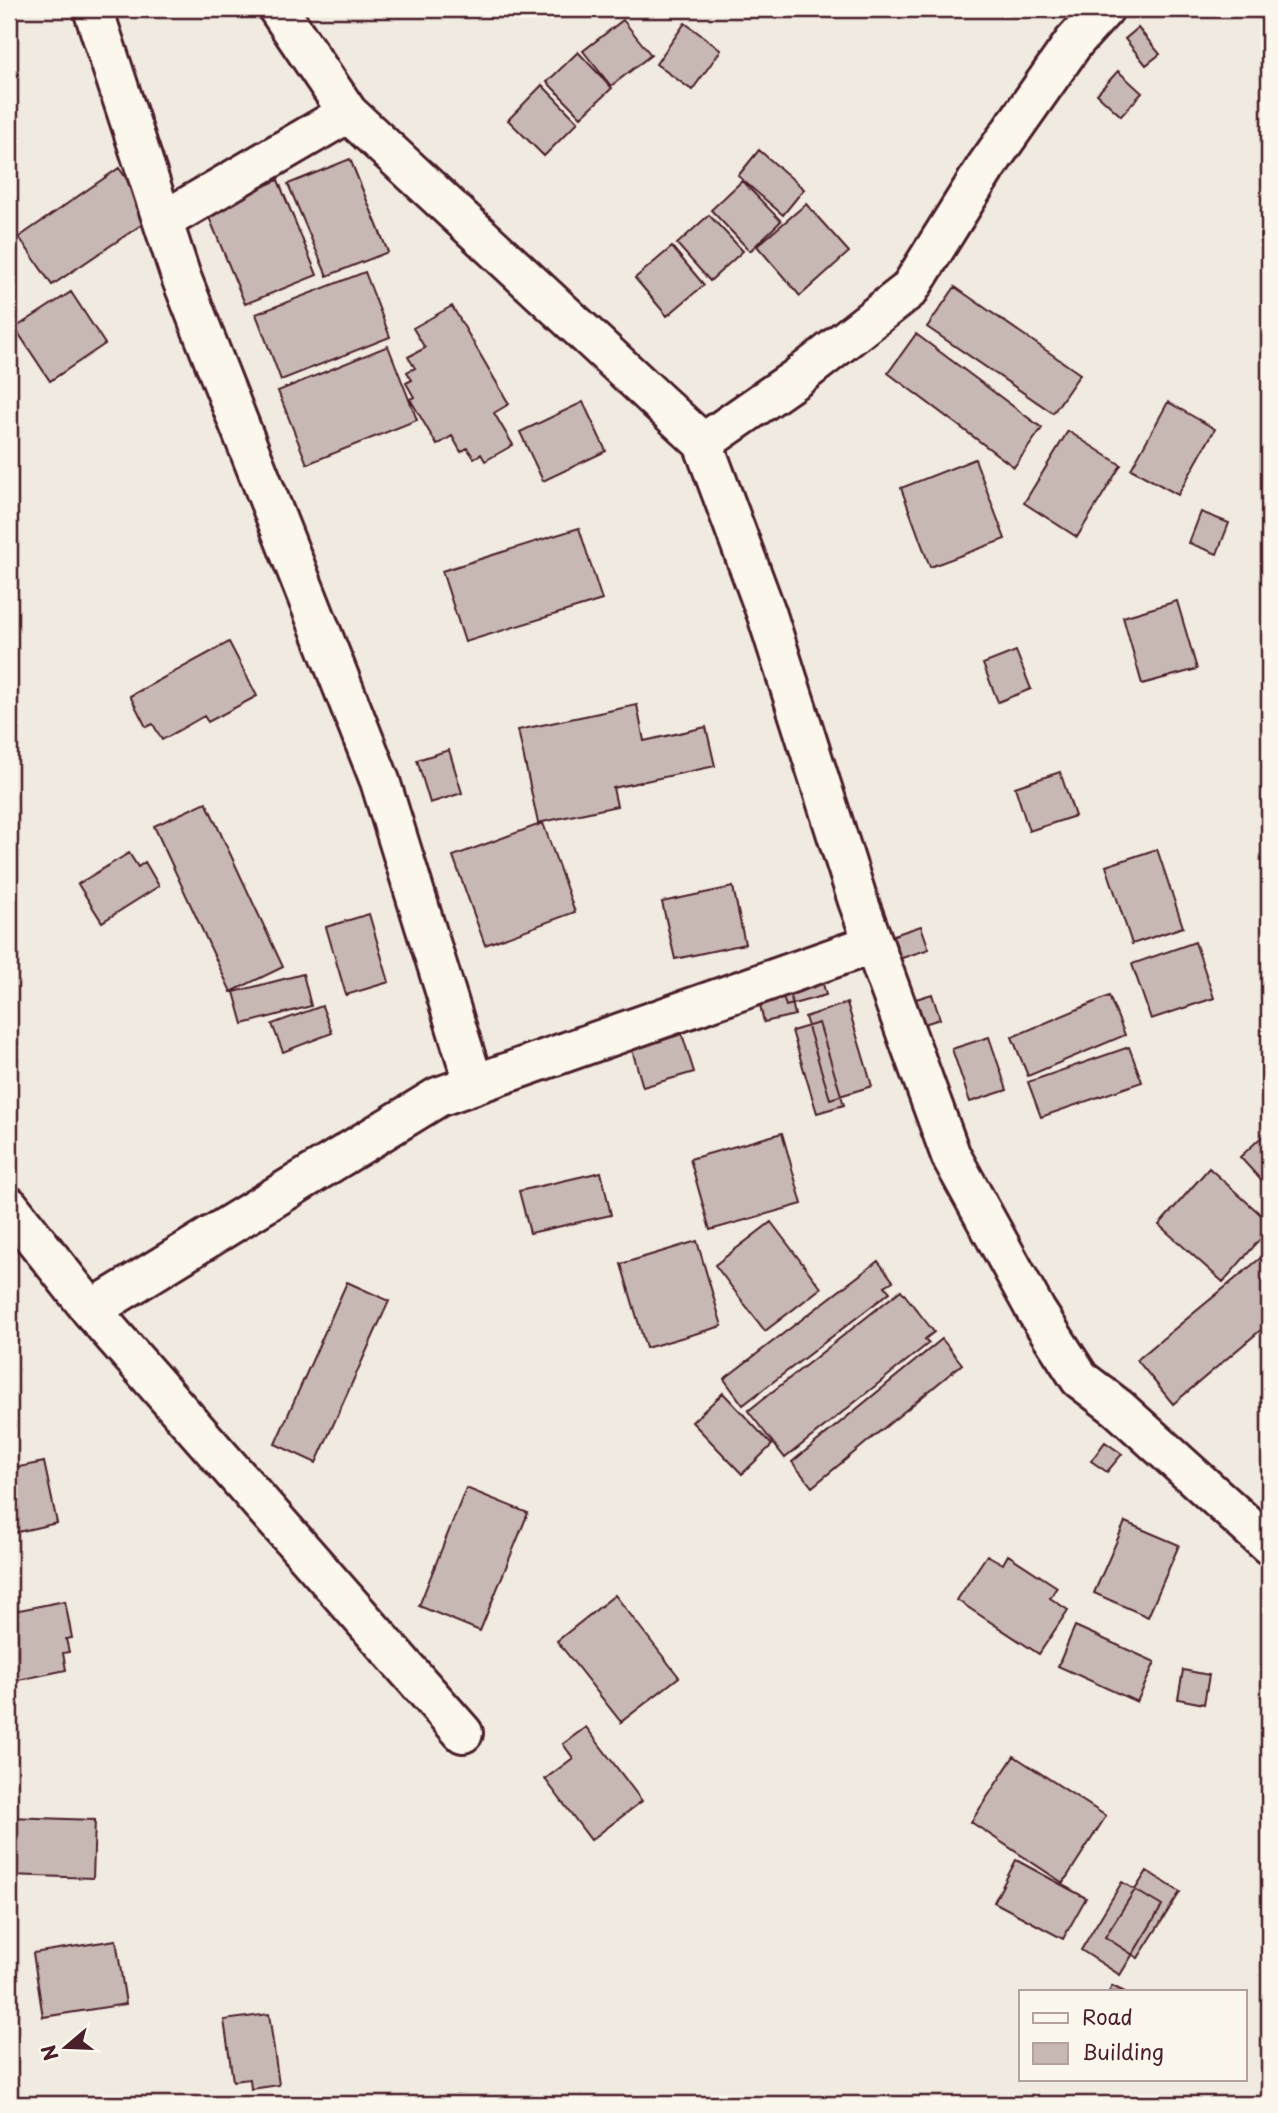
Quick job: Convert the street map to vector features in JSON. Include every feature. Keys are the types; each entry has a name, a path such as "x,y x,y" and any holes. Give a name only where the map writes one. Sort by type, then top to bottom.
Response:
{"street":[{"path":"93,9 181,277 380,781 474,1084"},
{"path":"278,9 348,113 703,443 767,615 873,944 951,1156 1036,1311 1080,1379 1118,1408 1269,1545"},
{"path":"703,443 797,377 909,290 986,167 1074,42 1104,9"},
{"path":"163,221 348,113"},
{"path":"91,1310 438,1097 873,944"},
{"path":"9,1206 91,1310 463,1733"}],"building":[{"path":"623,20 651,55 611,86 583,51"},
{"path":"685,23 721,50 692,90 656,64"},
{"path":"1138,28 1160,54 1146,65 1125,39"},
{"path":"578,52 612,88 581,117 547,82"},
{"path":"1118,71 1142,93 1121,116 1097,94"},
{"path":"542,85 578,122 544,156 508,120"},
{"path":"759,150 804,189 783,215 738,176"},
{"path":"350,159 388,252 327,276 288,184"},
{"path":"119,168 153,217 52,285 19,237"},
{"path":"278,180 317,275 245,304 206,210"},
{"path":"742,181 781,221 750,251 711,210"},
{"path":"806,204 849,252 800,296 757,246"},
{"path":"709,215 743,251 710,281 677,244"},
{"path":"672,247 704,285 667,316 635,278"},
{"path":"365,272 390,337 281,380 256,314"},
{"path":"955,287 1080,374 1053,413 927,327"},
{"path":"71,292 105,344 50,381 15,328"},
{"path":"452,306 509,404 494,413 513,445 485,461 481,454 474,458 467,448 461,452 452,436 437,445 410,399 414,397 406,383 412,380 407,372 415,368 408,357 425,348 413,328"},
{"path":"916,334 1042,428 1014,467 888,373"},
{"path":"388,346 417,420 307,464 278,391"},
{"path":"583,402 606,451 543,481 520,432"},
{"path":"1168,402 1215,429 1178,495 1131,469"},
{"path":"1068,431 1121,465 1077,537 1024,503"},
{"path":"975,459 1005,539 930,567 901,488"},
{"path":"1201,512 1229,523 1217,554 1189,543"},
{"path":"579,528 602,600 465,642 442,571"},
{"path":"1177,601 1197,669 1142,684 1123,617"},
{"path":"229,642 257,696 208,722 204,716 162,740 153,724 146,727 130,696"},
{"path":"1016,651 1031,689 998,702 983,664"},
{"path":"637,705 644,741 706,727 715,766 613,788 617,806 538,823 518,730"},
{"path":"449,750 462,793 430,803 417,760"},
{"path":"1060,772 1075,816 1029,831 1015,787"},
{"path":"206,802 283,967 231,992 154,826"},
{"path":"543,823 575,912 485,945 453,856"},
{"path":"1157,849 1183,927 1132,944 1106,866"},
{"path":"129,853 138,867 145,862 159,886 102,922 78,884"},
{"path":"733,887 745,944 675,959 662,902"},
{"path":"369,914 389,982 346,995 326,927"},
{"path":"921,926 929,949 899,959 891,936"},
{"path":"1195,942 1214,998 1151,1019 1132,964"},
{"path":"819,969 826,995 786,1006 778,982"},
{"path":"303,974 311,1006 243,1024 234,992"},
{"path":"790,993 795,1015 764,1022 759,1001"},
{"path":"932,994 940,1019 924,1024 916,999"},
{"path":"1109,996 1125,1035 1028,1076 1012,1037"},
{"path":"847,1003 872,1086 830,1099 805,1017"},
{"path":"322,1006 332,1033 283,1052 272,1024"},
{"path":"819,1023 844,1105 817,1113 792,1031"},
{"path":"682,1034 694,1072 643,1087 632,1050"},
{"path":"989,1037 1007,1090 970,1102 952,1049"},
{"path":"1129,1047 1142,1082 1041,1117 1028,1082"},
{"path":"1269,1130 1269,1189 1240,1157"},
{"path":"782,1133 802,1204 710,1230 690,1159"},
{"path":"1209,1168 1269,1222 1269,1229 1223,1282 1159,1225"},
{"path":"601,1172 611,1215 530,1233 519,1191"},
{"path":"771,1222 821,1288 765,1331 715,1265"},
{"path":"697,1241 722,1326 646,1348 621,1264"},
{"path":"1269,1251 1269,1323 1173,1404 1137,1360"},
{"path":"878,1261 893,1281 885,1286 890,1292 743,1405 724,1379"},
{"path":"347,1282 389,1301 316,1463 275,1444"},
{"path":"901,1290 934,1332 925,1339 929,1343 785,1458 748,1411"},
{"path":"942,1339 962,1364 812,1487 792,1462"},
{"path":"723,1393 772,1445 742,1474 692,1422"},
{"path":"1105,1442 1122,1454 1107,1472 1091,1461"},
{"path":"44,1462 57,1523 9,1534 9,1469"},
{"path":"466,1488 528,1513 480,1631 419,1606"},
{"path":"1125,1522 1179,1545 1148,1617 1094,1593"},
{"path":"987,1555 1003,1564 1008,1555 1057,1587 1050,1598 1068,1610 1039,1654 957,1600"},
{"path":"615,1595 679,1677 621,1722 557,1641"},
{"path":"65,1601 72,1638 66,1639 69,1652 63,1653 66,1670 9,1682 9,1612"},
{"path":"1075,1626 1155,1662 1137,1702 1058,1666"},
{"path":"1183,1670 1209,1675 1204,1704 1178,1699"},
{"path":"586,1727 642,1801 591,1840 545,1779 573,1758 563,1744"},
{"path":"1014,1756 1106,1816 1063,1883 971,1822"},
{"path":"9,1817 95,1820 93,1878 9,1875"},
{"path":"1016,1860 1086,1898 1063,1939 994,1902"},
{"path":"1147,1871 1180,1892 1138,1958 1105,1937"},
{"path":"1122,1882 1162,1906 1120,1975 1081,1950"},
{"path":"116,1940 126,2004 43,2017 33,1953"},
{"path":"269,2014 279,2085 251,2089 250,2079 233,2081 224,2020"}]}
